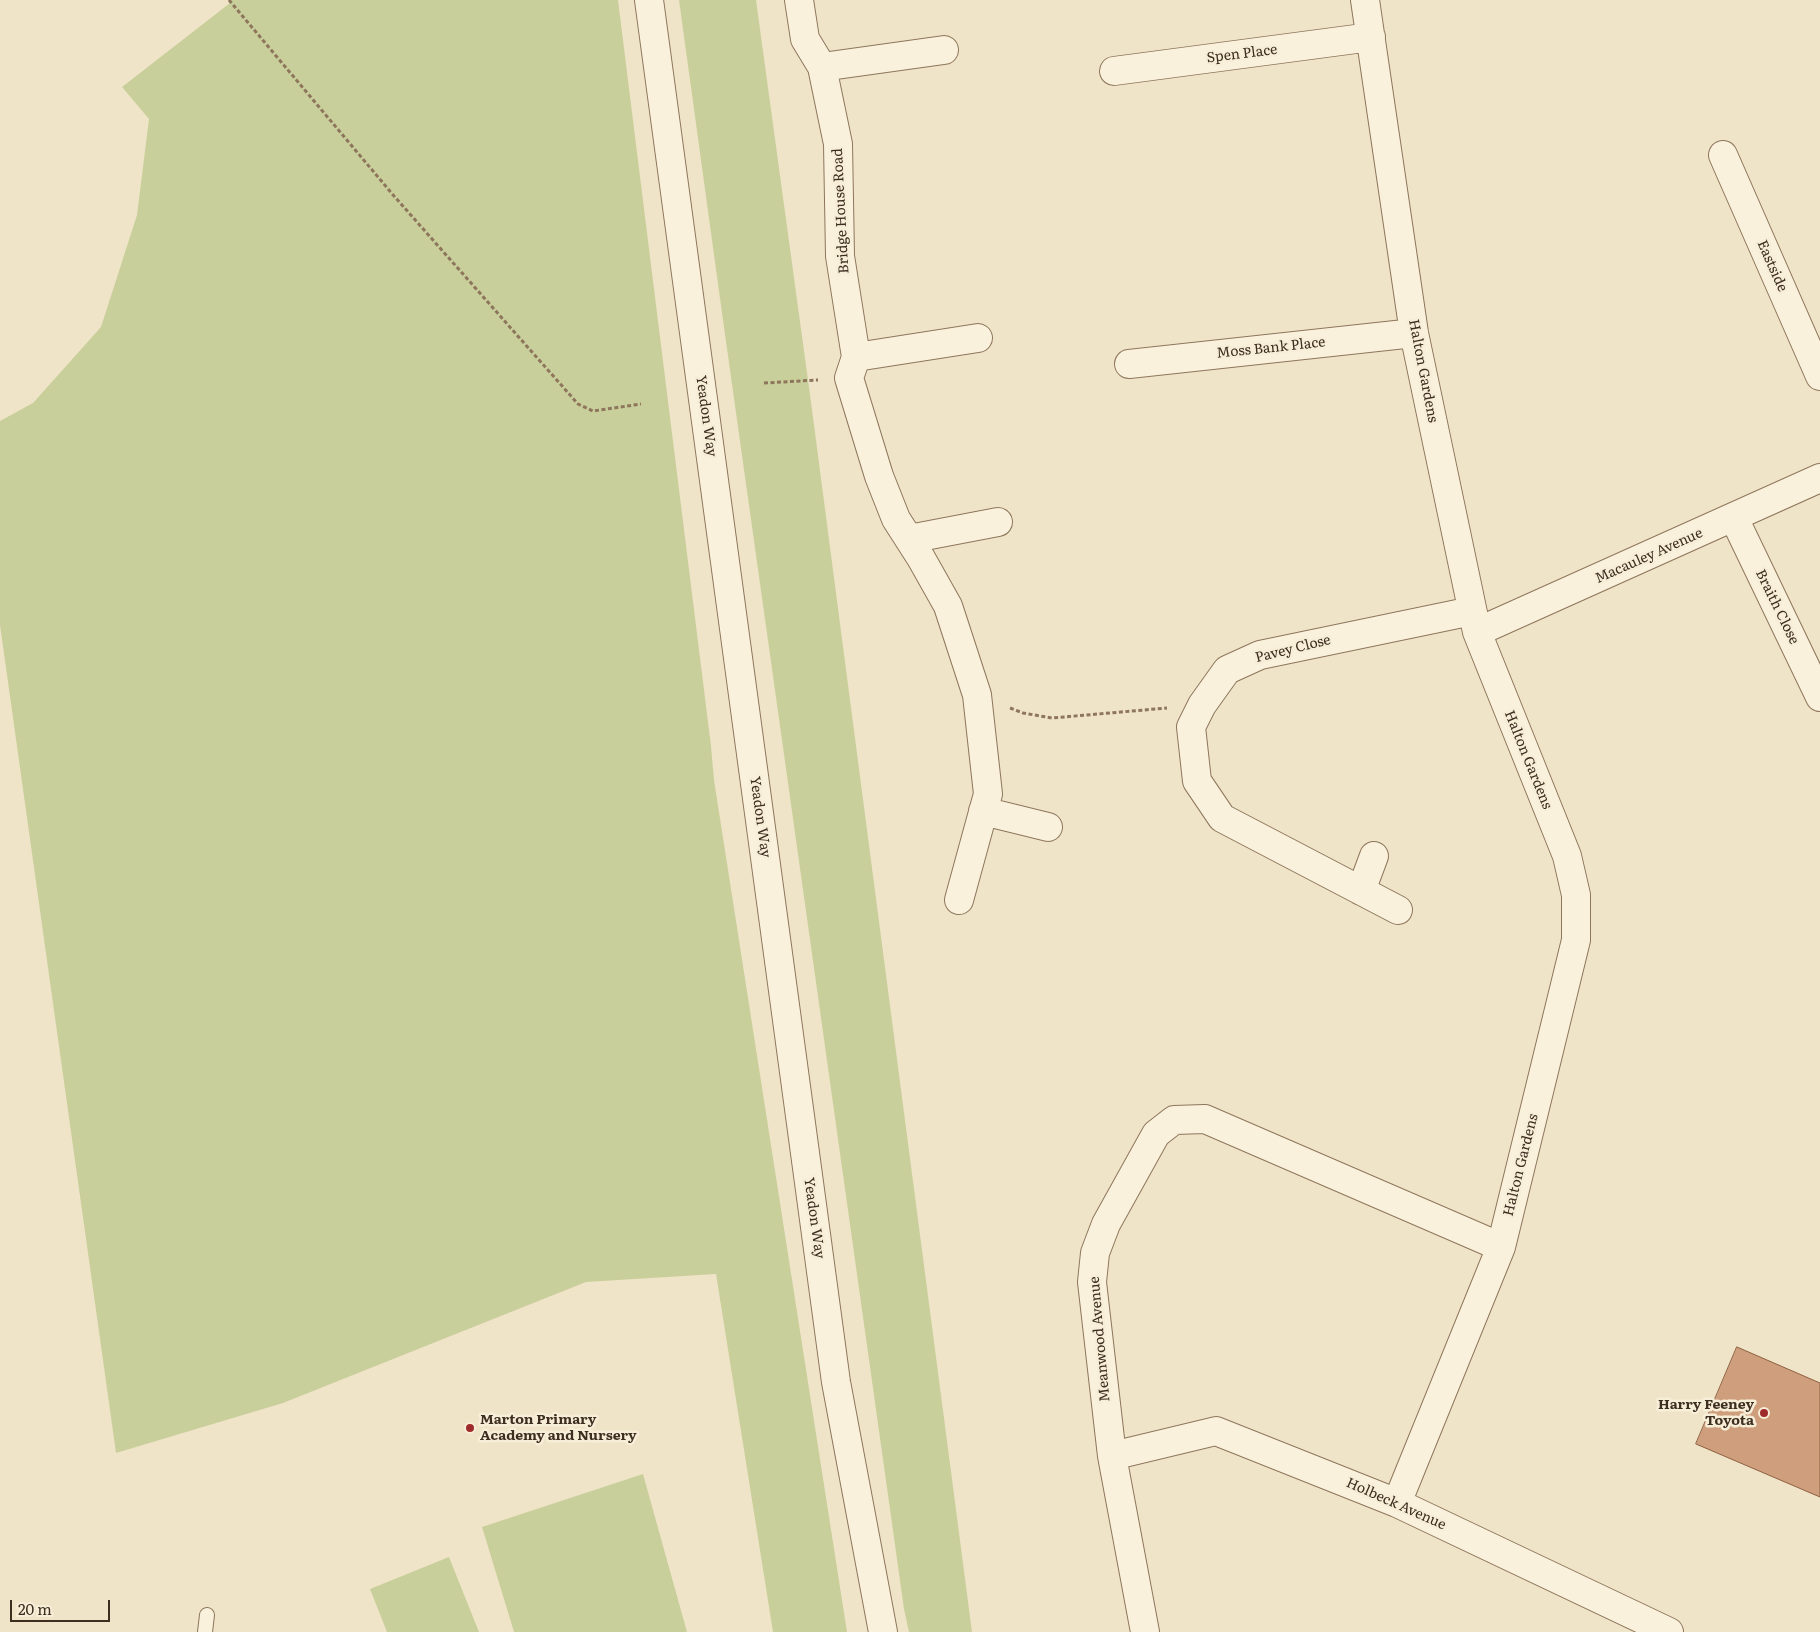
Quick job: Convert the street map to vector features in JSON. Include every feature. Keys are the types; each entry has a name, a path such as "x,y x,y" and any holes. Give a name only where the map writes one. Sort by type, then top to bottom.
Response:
{"street":[{"name":"Yeadon Way","path":"649,0 836,1382 883,1632"},
{"name":"Bridge House Road","path":"799,0 805,39 822,67 838,144 840,256 852,367 879,476 896,519 948,606 977,695 988,794 959,900"},
{"name":"Halton Gardens","path":"1365,0 1414,333 1474,621 1567,856 1576,895 1576,940 1501,1247 1398,1503"},
{"name":"Spen Place","path":"1114,71 1371,37"},
{"path":"822,67 944,50"},
{"name":"Eastside","path":"1723,155 1820,376"},
{"name":"Moss Bank Place","path":"1128,364 1414,333"},
{"path":"852,367 978,338"},
{"name":"Macauley Avenue","path":"1474,621 1734,518 1820,478"},
{"name":"Braith Close","path":"1734,518 1820,696"},
{"path":"909,539 998,522"},
{"name":"Pavey Close","path":"1398,910 1222,818 1197,781 1191,727 1202,705 1227,670 1260,655 1474,621"},
{"path":"983,811 1048,827"},
{"path":"1361,891 1374,856"},
{"name":"Meanwood Avenue","path":"1145,1632 1112,1456 1092,1282 1095,1253 1106,1224 1156,1134 1174,1120 1205,1119 1501,1247"},
{"name":"Holbeck Avenue","path":"1112,1456 1216,1430 1398,1503 1669,1632"}],"lane":[{"path":"205,1632 207,1614"}],"path":[{"path":"229,0 394,196 578,404 593,411 641,404"},
{"path":"764,383 852,367"},
{"path":"977,695 1023,713 1052,718 1202,705"}],"green space":[{"path":"228,0 618,0 714,780 847,1632 773,1632 716,1274 586,1282 283,1403 116,1453 0,625 0,421 33,403 101,327 137,215 149,119 122,87 230,3"},
{"path":"679,0 756,0 811,402 972,1632 909,1632 904,1609"},
{"path":"643,1474 687,1632 514,1632 482,1527"},
{"path":"449,1557 479,1632 387,1632 370,1589"}],"building":[{"name":"Harry Feeney Toyota","path":"1737,1347 1820,1383 1820,1497 1696,1444"}],"place":[{"name":"Harry Feeney Toyota","path":"1764,1413"},
{"name":"Marton Primary Academy and Nursery","path":"470,1428"}]}
